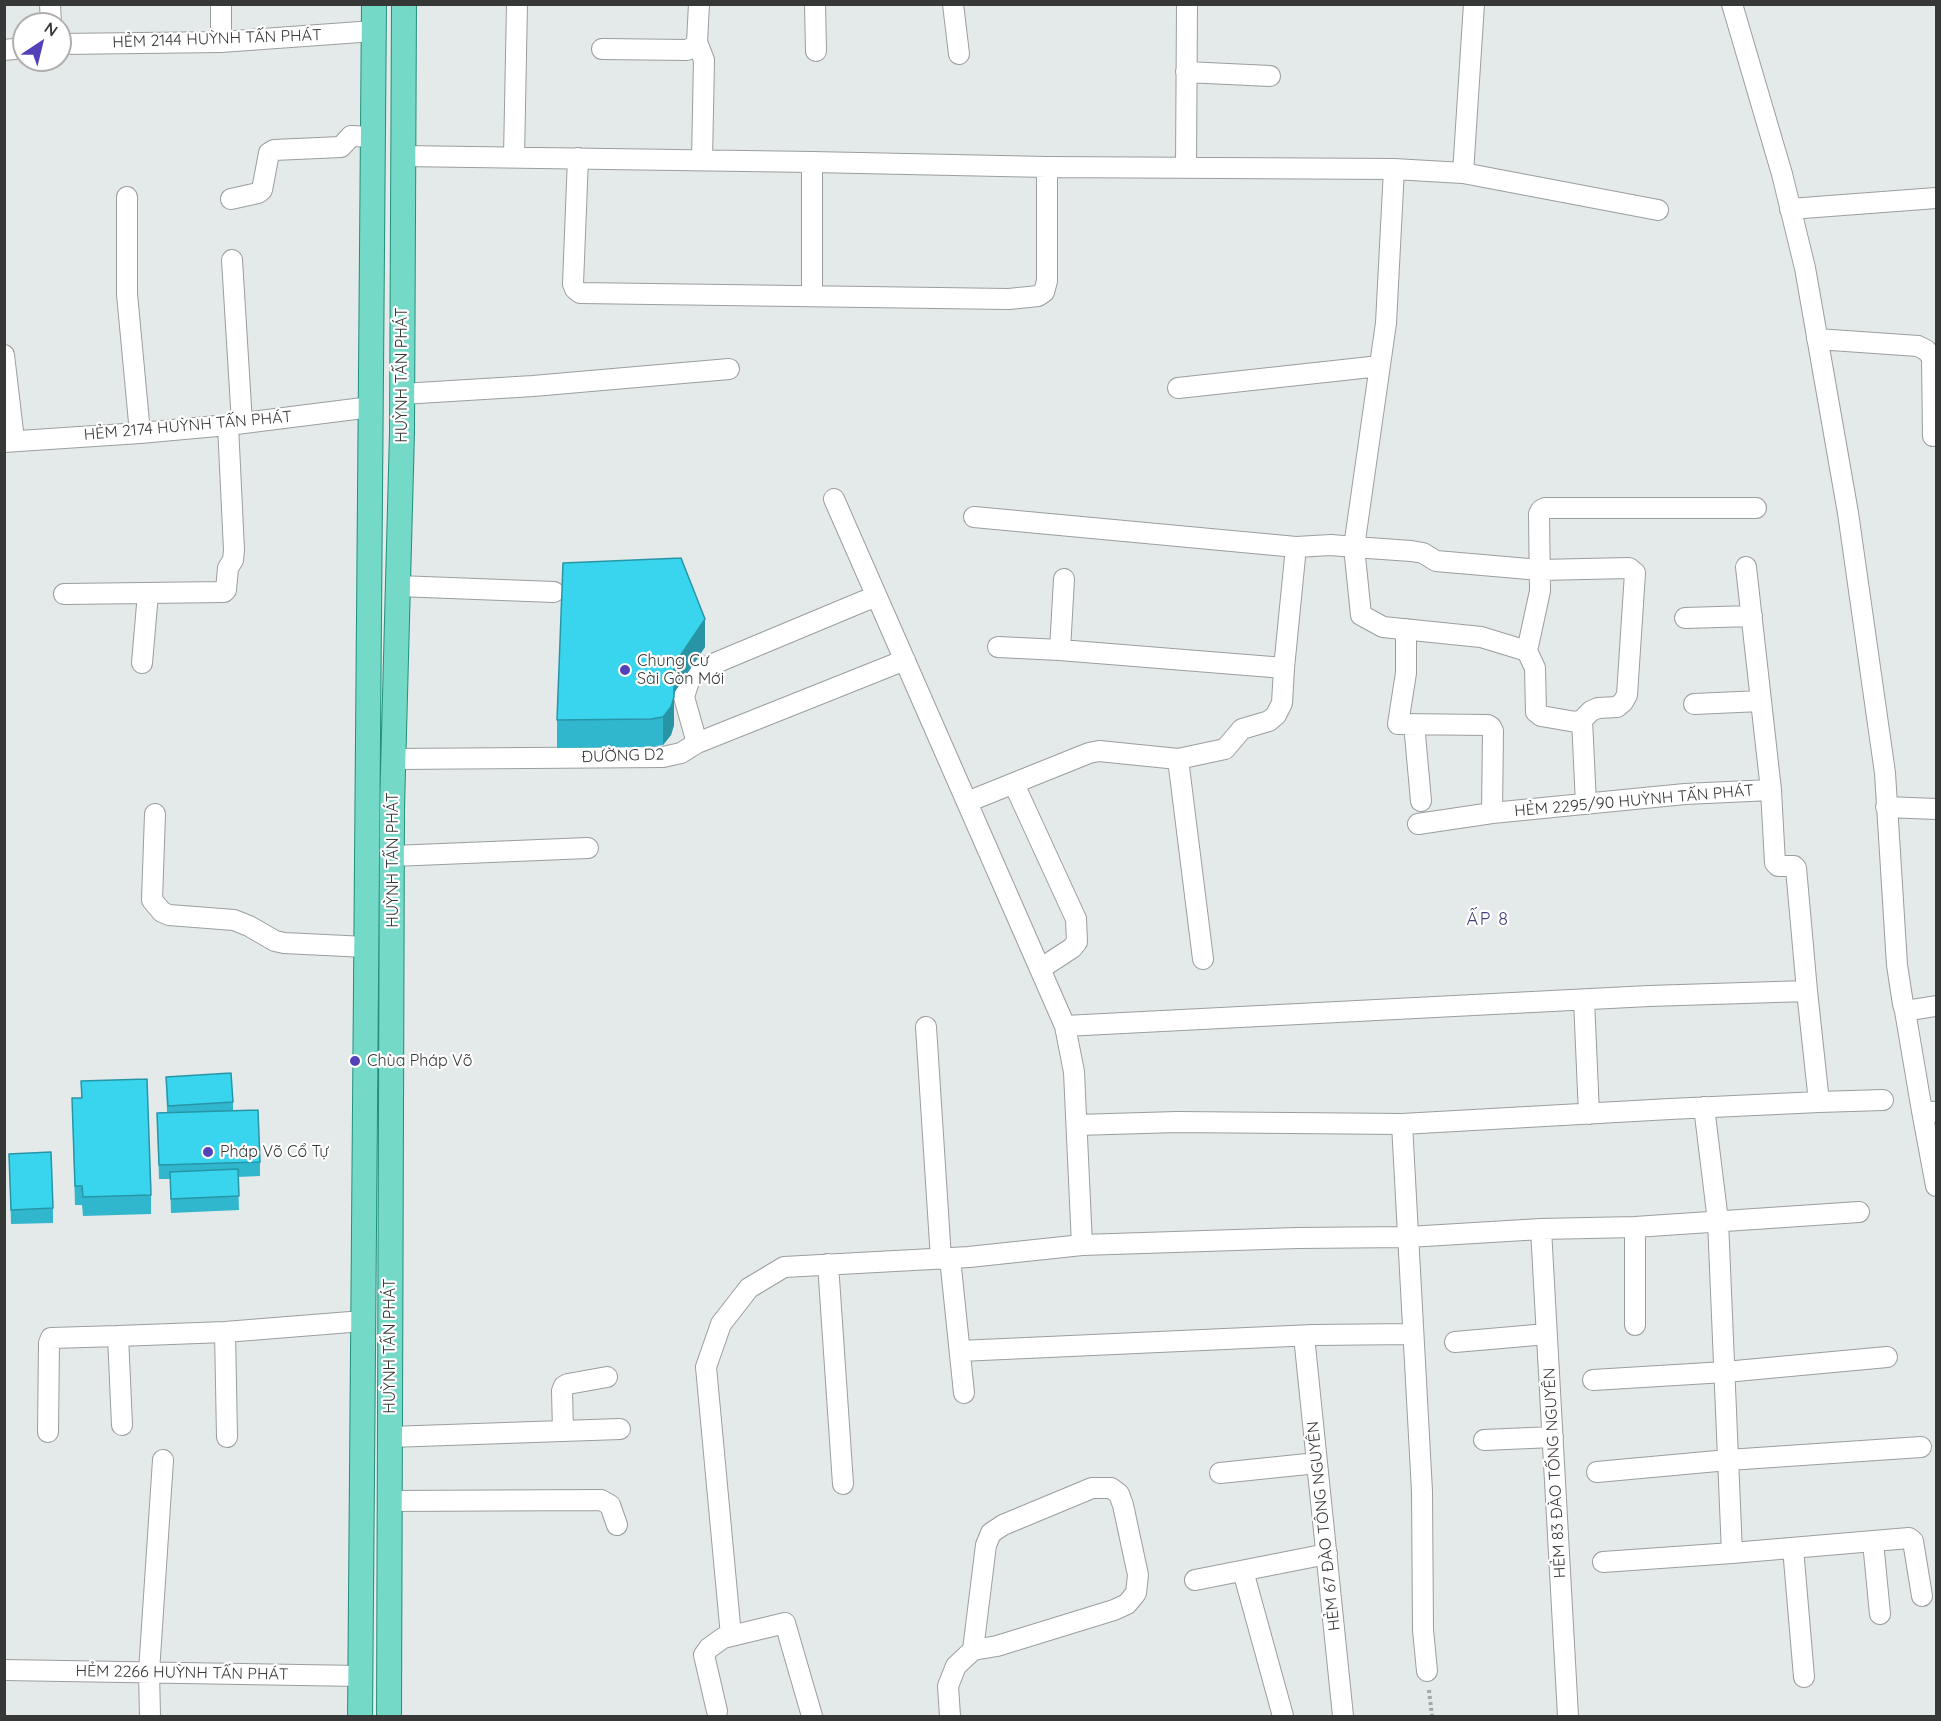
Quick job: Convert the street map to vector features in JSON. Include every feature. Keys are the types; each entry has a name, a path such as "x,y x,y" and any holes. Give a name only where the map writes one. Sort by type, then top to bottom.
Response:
{"main road":[{"name":"HUỲNH TẤN PHÁT","path":"360,1716 374,4"},
{"name":"HUỲNH TẤN PHÁT","path":"389,1716 393,856 402,394 404,4"},
{"path":"364,1118 391,1119"}],"street":[{"path":"221,4 221,42"},
{"path":"514,157 517,4"},
{"path":"699,4 697,42 704,60 702,160"},
{"path":"814,4 816,51"},
{"path":"953,4 959,54"},
{"path":"1186,167 1187,4"},
{"path":"1463,173 1474,4"},
{"path":"1732,4 1805,268 1848,513 1885,773 1897,964 1905,1011 1929,1112 1936,1186"},
{"name":"HẺM 2144 HUỲNH TẤN PHÁT","path":"72,44 221,42 374,31"},
{"path":"602,49 687,50 697,42"},
{"path":"1186,72 1270,76"},
{"path":"231,199 262,190 269,153 274,150 341,147 351,136 373,137"},
{"path":"403,156 1047,167 1394,169 1463,173 1658,210"},
{"path":"578,158 573,284 580,293 1009,299 1038,296 1044,292 1047,281 1047,167"},
{"path":"812,162 812,296"},
{"path":"1394,169 1386,322 1354,547 1361,615 1383,627 1481,637 1527,651"},
{"path":"127,197 127,294 140,433"},
{"path":"1790,209 1936,198"},
{"path":"64,594 221,593 226,590 228,568 233,560 234,550 235,424 232,260"},
{"path":"1817,339 1918,346 1926,350 1932,357 1933,436"},
{"path":"4,355 9,441"},
{"path":"1178,388 1380,366"},
{"path":"402,394 533,386 729,369"},
{"name":"HẺM 2174 HUỲNH TẤN PHÁT","path":"9,441 140,433 371,407"},
{"path":"834,499 1065,1026 1074,1072 1082,1245"},
{"path":"974,517 1296,546 1331,545 1423,553 1436,561 1540,570 1629,568 1635,573 1626,695 1617,707 1598,708 1576,722 1538,715 1536,712 1535,668 1527,651 1540,591 1540,570 1539,514 1545,508 1756,508"},
{"path":"967,802 1089,753 1099,751 1178,759 1225,749 1242,729 1269,721 1276,715 1282,703 1296,546"},
{"name":"HẺM 2295/90 HUỲNH TẤN PHÁT","path":"1418,824 1492,813 1685,794 1771,790 1746,567"},
{"path":"1060,650 1064,579"},
{"path":"398,586 554,592"},
{"path":"142,663 148,594"},
{"path":"697,743 684,697 689,681 701,669 877,597"},
{"path":"1685,618 1752,616"},
{"path":"1406,629 1406,673 1398,724 1488,725 1491,727 1493,731 1492,813"},
{"path":"998,647 1284,668"},
{"name":"ĐƯỜNG D2","path":"394,759 663,757 681,753 697,743 905,660"},
{"path":"1694,704 1761,701"},
{"path":"1582,720 1586,804"},
{"path":"1414,724 1421,801"},
{"path":"1178,759 1203,959"},
{"path":"1014,784 1076,919 1077,942 1072,948 1040,969"},
{"path":"1771,790 1775,863 1778,866 1796,868 1806,991 1819,1102"},
{"path":"1886,807 1936,809"},
{"path":"155,814 152,900 162,912 169,915 234,920 275,941 284,943 366,947"},
{"path":"393,856 588,848"},
{"path":"1065,1026 1806,991"},
{"path":"1584,1000 1589,1114"},
{"path":"1905,1011 1936,1006"},
{"path":"926,1027 945,1258 960,1351 964,1393"},
{"path":"1077,1125 1177,1122 1402,1124 1704,1107 1883,1100"},
{"path":"1704,1107 1718,1221 1732,1553"},
{"path":"1402,1124 1422,1491 1423,1630 1427,1671"},
{"path":"731,1636 706,1367 720,1324 749,1288 784,1267 945,1258 1082,1245 1408,1237 1541,1229 1635,1227 1859,1212"},
{"path":"1635,1227 1635,1325"},
{"name":"HẺM 83 ĐÀO TỐNG NGUYÊN","path":"1541,1229 1568,1716"},
{"path":"828,1264 843,1484"},
{"path":"48,1432 49,1343 51,1338 225,1332 363,1321"},
{"path":"225,1332 227,1437"},
{"path":"960,1351 1304,1336 1413,1334"},
{"path":"1455,1342 1547,1334"},
{"path":"118,1336 122,1425"},
{"name":"HẺM 67 ĐÀO TÔNG NGUYÊN","path":"1304,1336 1343,1716"},
{"path":"1593,1380 1725,1372 1887,1357"},
{"path":"564,1431 562,1391 564,1386 607,1377"},
{"path":"390,1437 620,1429"},
{"path":"1484,1440 1553,1437"},
{"path":"1597,1472 1728,1460 1920,1447"},
{"path":"150,1716 149,1672 163,1460"},
{"path":"1220,1473 1317,1463"},
{"path":"950,1716 948,1686 956,1666 973,1650 1007,1643 1114,1610 1127,1604 1136,1593 1138,1575 1119,1494 1111,1488 1092,1488 1003,1525 992,1533 986,1545 973,1650"},
{"path":"389,1501 602,1500 610,1505 617,1525"},
{"path":"1603,1562 1909,1538 1912,1541 1922,1596"},
{"path":"1873,1542 1880,1614"},
{"path":"1793,1548 1804,1677"},
{"path":"1195,1580 1327,1554"},
{"path":"1243,1571 1283,1716"},
{"path":"717,1711 704,1655 709,1648 723,1638 785,1623 812,1716"},
{"name":"HẺM 2266 HUỲNH TẤN PHÁT","path":"4,1670 360,1676"}],"path":[{"path":"1427,1671 1432,1716"}],"building":[{"name":"Chung Cư Sài Gòn Mới","path":"681,558 705,619 674,665 674,697 671,707 663,717 651,719 557,720 563,563"},
{"path":"231,1073 233,1102 168,1106 166,1077"},
{"path":"147,1079 151,1195 83,1197 82,1186 75,1186 72,1098 82,1098 81,1081"},
{"name":"Pháp Võ Cổ Tự","path":"258,1110 260,1162 159,1165 157,1113"},
{"path":"51,1152 53,1208 11,1210 9,1154"},
{"path":"238,1169 239,1196 171,1199 170,1172"}],"place":[{"name":"Chung Cư Sài Gòn Mới","path":"625,670"},
{"name":"Chùa Pháp Võ","path":"355,1061"},
{"name":"Pháp Võ Cổ Tự","path":"208,1152"}],"district":[{"name":"ẤP 8","path":"1488,920"}]}
